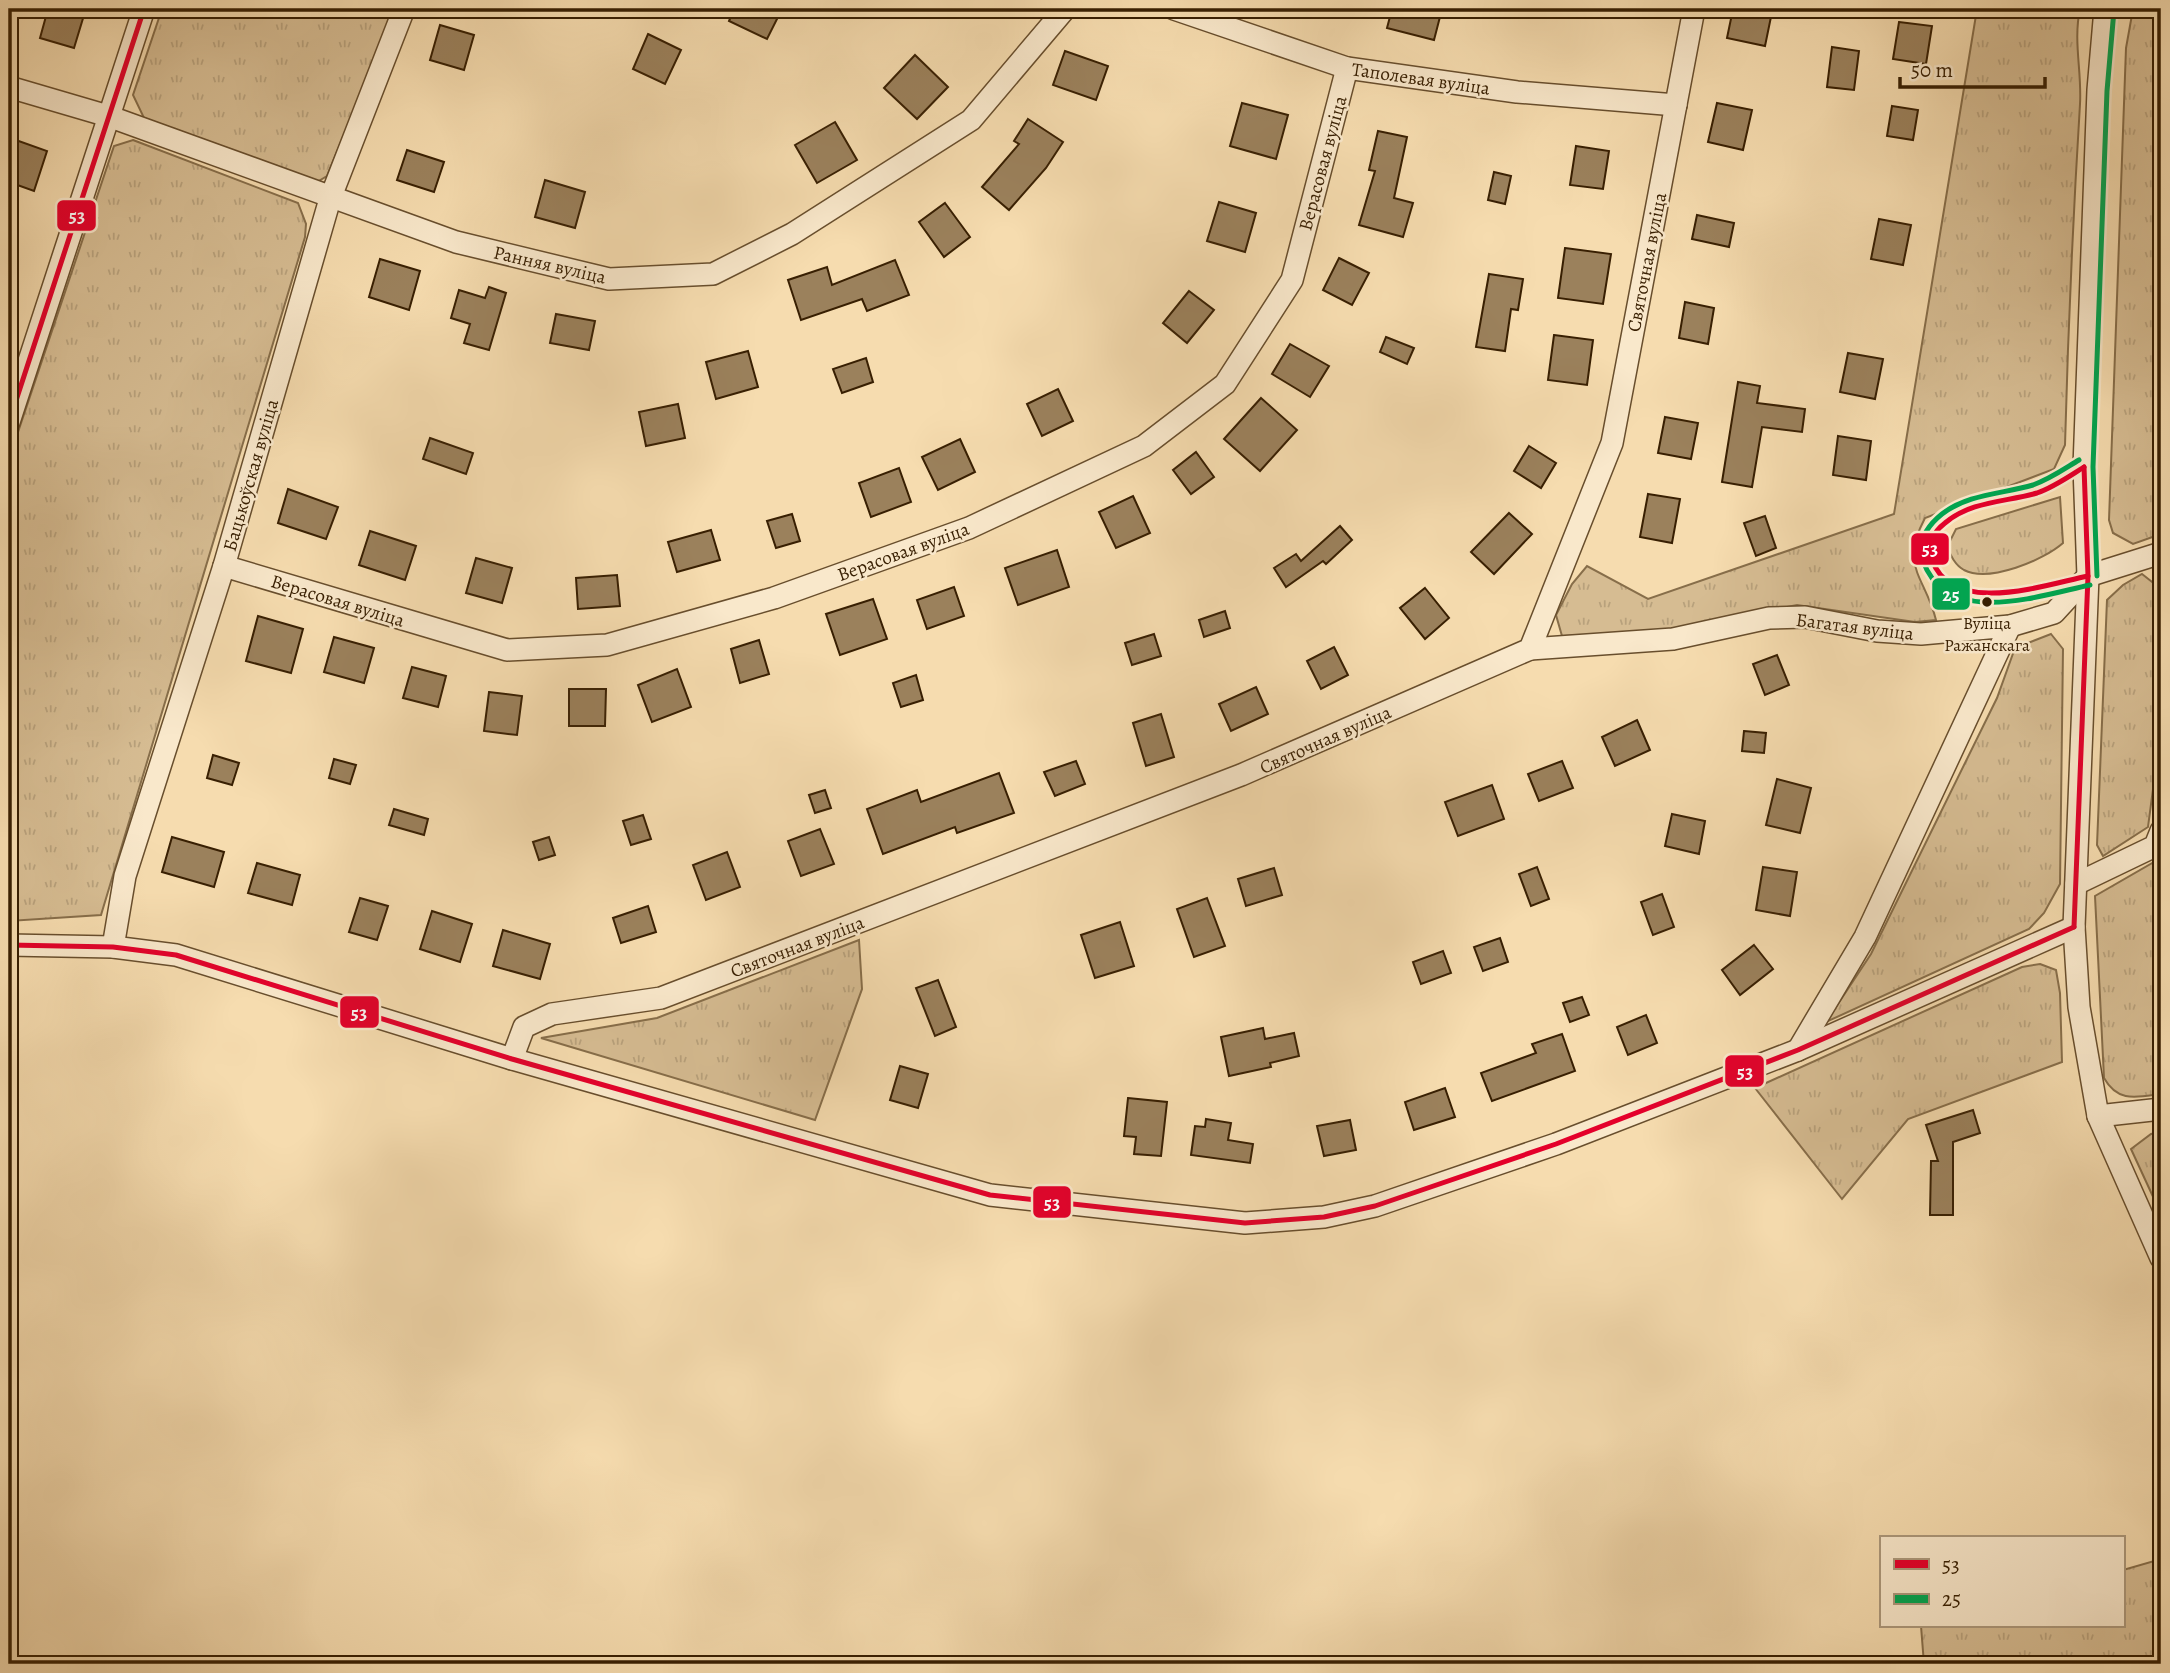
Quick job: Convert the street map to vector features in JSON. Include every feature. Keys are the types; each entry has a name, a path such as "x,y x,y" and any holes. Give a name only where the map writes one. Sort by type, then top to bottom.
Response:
{"street":[{"path":"9,422 144,9"},
{"name":"Бацькоўская вуліца","path":"113,947 125,877 224,566 330,199 404,9"},
{"name":"Ранняя вуліца","path":"9,87 108,116 456,243 609,279 713,274 792,234 971,120 1065,9"},
{"name":"Таполевая вуліца","path":"1174,9 1347,68 1517,92 1676,105"},
{"name":"Святочная вуліца","path":"512,1059 524,1027 552,1014 661,998 1241,775 1530,649 1612,443 1694,9"},
{"path":"2105,9 2098,90 2084,453 2088,576 2074,927 2079,1007 2098,1116 2161,1258"},
{"name":"Верасовая вуліца","path":"224,566 507,650 607,645 774,598 969,528 1144,446 1224,384 1292,280 1347,68"},
{"path":"2088,576 2159,557"},
{"name":"Багатая вуліца","path":"1530,649 1673,639 1769,618 1805,617 1877,631 1921,634 2010,626 2054,613 2088,576"},
{"path":"1798,1050 1865,937 2010,626"},
{"path":"2076,884 2155,846 2161,831"},
{"path":"9,945 113,947 176,955 512,1059 990,1195 1245,1223 1324,1217 1375,1206 1556,1144 1798,1050 2074,927"},
{"path":"2098,1116 2161,1109"}],"green space":[{"path":"162,9 396,9 327,176 317,182 144,118 133,95"},
{"path":"1977,9 2080,9 2077,33 2080,104 2065,445 2054,469 1925,518 1914,548 1914,560 1936,620 1915,622 1797,605 1658,632 1562,636 1556,615 1572,584 1587,566 1648,599 1894,514"},
{"path":"2133,9 2161,9 2161,534 2133,544 2113,533 2109,520 2126,48"},
{"path":"133,140 298,203 306,224 305,237 101,915 9,921 9,459 114,146"},
{"path":"2060,497 2063,543 2030,562 2001,572 1975,573 1958,566 1947,547 1956,529"},
{"path":"2142,574 2161,589 2161,729 2148,827 2103,856 2097,845 2107,600 2123,585"},
{"path":"2051,634 2063,649 2060,884 2044,913 2029,929 1826,1022 1871,954 1997,698 2015,648"},
{"path":"2161,858 2161,1094 2129,1097 2115,1091 2104,1078 2095,896"},
{"path":"859,940 862,989 815,1120 541,1038 657,1018"},
{"path":"2040,964 2056,970 2060,993 2062,1062 1908,1119 1842,1199 1755,1088 2022,967"},
{"path":"2161,1132 2161,1214 2131,1149 2151,1134"},
{"path":"2161,1559 2161,1664 1924,1664 1921,1628 2124,1628 2124,1570"}],"building":[{"path":"48,9 84,15 74,48 40,38"},
{"path":"734,9 782,9 767,39 729,21"},
{"path":"1392,9 1442,9 1434,40 1387,28"},
{"path":"1733,9 1772,12 1765,46 1727,38"},
{"path":"1899,22 1932,26 1926,64 1893,59"},
{"path":"440,25 474,35 464,70 430,60"},
{"path":"648,34 681,50 665,84 633,69"},
{"path":"1832,47 1859,51 1854,90 1827,87"},
{"path":"1065,51 1108,66 1096,100 1053,85"},
{"path":"915,55 948,87 917,119 884,88"},
{"path":"1242,103 1288,115 1276,159 1230,146"},
{"path":"1717,103 1752,110 1743,150 1708,142"},
{"path":"1892,106 1918,110 1913,140 1887,136"},
{"path":"1028,119 1063,142 1046,168 1009,210 982,187 1019,144 1014,141"},
{"path":"835,122 857,160 817,183 795,145"},
{"path":"1378,131 1407,137 1394,198 1413,203 1403,237 1359,225 1375,171 1369,170"},
{"path":"13,139 47,151 34,191 9,182 9,151"},
{"path":"1576,146 1609,151 1603,189 1570,185"},
{"path":"407,150 444,162 434,192 397,180"},
{"path":"1494,172 1511,176 1505,204 1488,200"},
{"path":"545,180 585,192 575,228 535,217"},
{"path":"1219,202 1256,213 1245,252 1207,241"},
{"path":"945,203 970,237 944,257 919,222"},
{"path":"1697,215 1734,223 1729,247 1692,239"},
{"path":"1879,219 1911,225 1903,265 1871,259"},
{"path":"1565,248 1611,254 1603,304 1558,298"},
{"path":"1339,258 1369,273 1352,305 1323,290"},
{"path":"380,259 420,271 409,310 369,297"},
{"path":"895,260 909,295 867,311 862,299 801,320 788,280 827,267 832,285"},
{"path":"1489,274 1523,279 1518,310 1511,309 1505,351 1476,347"},
{"path":"489,287 506,293 489,350 464,343 470,324 451,318 459,290 485,298"},
{"path":"1189,291 1214,310 1187,343 1163,323"},
{"path":"1685,302 1714,308 1708,344 1679,338"},
{"path":"556,314 595,321 589,350 550,343"},
{"path":"1554,335 1593,340 1587,385 1548,380"},
{"path":"1386,337 1414,348 1407,364 1380,352"},
{"path":"1290,344 1329,366 1310,397 1272,374"},
{"path":"748,351 758,387 716,399 706,362"},
{"path":"1848,353 1883,359 1875,399 1840,392"},
{"path":"866,358 873,382 842,393 833,369"},
{"path":"1738,382 1760,386 1757,403 1805,409 1802,432 1762,427 1752,487 1722,482"},
{"path":"1058,389 1073,421 1042,436 1027,404"},
{"path":"1261,398 1297,430 1260,471 1224,439"},
{"path":"678,404 685,438 646,446 639,412"},
{"path":"1665,417 1698,423 1691,459 1658,453"},
{"path":"1838,436 1871,441 1866,480 1833,475"},
{"path":"430,438 473,453 466,474 423,459"},
{"path":"960,439 975,472 938,490 922,457"},
{"path":"1529,446 1556,463 1541,488 1514,471"},
{"path":"1196,452 1214,477 1191,494 1173,470"},
{"path":"899,468 911,502 871,517 859,483"},
{"path":"288,489 338,507 326,539 278,523"},
{"path":"1648,494 1680,499 1672,543 1640,537"},
{"path":"1133,496 1150,533 1116,548 1099,512"},
{"path":"1509,513 1532,534 1494,574 1471,552"},
{"path":"792,514 800,541 776,548 767,521"},
{"path":"1765,516 1776,548 1756,556 1744,523"},
{"path":"1340,526 1352,540 1326,564 1323,561 1286,587 1274,568 1296,554 1301,561"},
{"path":"711,530 720,560 677,572 668,542"},
{"path":"370,531 416,546 405,580 359,565"},
{"path":"1057,550 1069,587 1018,605 1005,568"},
{"path":"476,558 512,568 502,603 466,593"},
{"path":"617,575 620,606 578,609 576,578"},
{"path":"954,587 964,616 927,629 917,600"},
{"path":"1425,588 1449,618 1425,639 1400,608"},
{"path":"873,599 887,639 840,655 826,614"},
{"path":"1225,611 1230,628 1204,637 1199,620"},
{"path":"258,616 303,629 291,673 246,661"},
{"path":"1154,634 1161,656 1132,665 1125,643"},
{"path":"334,637 374,648 364,683 324,672"},
{"path":"759,640 769,674 740,683 731,649"},
{"path":"1334,647 1348,675 1321,689 1307,661"},
{"path":"1777,655 1789,685 1765,695 1753,664"},
{"path":"412,667 446,676 438,707 403,698"},
{"path":"677,669 691,707 652,722 638,685"},
{"path":"916,675 923,700 901,707 893,683"},
{"path":"1256,687 1268,714 1231,731 1219,704"},
{"path":"569,689 606,689 605,726 569,726"},
{"path":"489,692 522,696 517,735 484,731"},
{"path":"1161,714 1174,757 1146,766 1133,723"},
{"path":"1637,720 1650,750 1615,766 1602,737"},
{"path":"1744,731 1766,733 1764,753 1742,751"},
{"path":"213,755 239,763 232,785 207,778"},
{"path":"334,759 356,765 350,784 329,778"},
{"path":"1076,761 1085,784 1055,796 1044,772"},
{"path":"1562,761 1573,788 1539,801 1528,774"},
{"path":"999,773 1014,813 957,833 955,827 883,854 867,809 917,790 921,802"},
{"path":"1777,779 1811,788 1800,833 1766,825"},
{"path":"1492,785 1504,819 1458,836 1445,802"},
{"path":"825,790 831,808 815,813 809,795"},
{"path":"394,809 428,819 424,835 389,825"},
{"path":"1672,814 1705,821 1699,854 1665,846"},
{"path":"643,815 651,839 631,845 623,821"},
{"path":"820,829 834,864 801,876 788,841"},
{"path":"172,837 224,852 214,887 162,872"},
{"path":"549,837 555,855 539,860 533,842"},
{"path":"727,852 740,887 706,900 693,865"},
{"path":"257,863 300,875 292,905 248,893"},
{"path":"1537,867 1549,899 1531,906 1519,874"},
{"path":"1763,867 1797,872 1790,916 1756,910"},
{"path":"1274,868 1282,895 1246,906 1238,879"},
{"path":"1662,894 1674,927 1653,935 1641,902"},
{"path":"360,898 388,906 377,940 349,932"},
{"path":"1207,898 1225,946 1194,957 1177,909"},
{"path":"648,906 656,932 621,943 613,918"},
{"path":"432,911 472,924 460,962 420,949"},
{"path":"1120,922 1134,966 1095,978 1081,935"},
{"path":"503,930 550,944 540,979 493,966"},
{"path":"1500,938 1508,962 1483,971 1474,947"},
{"path":"1754,945 1773,969 1740,995 1722,970"},
{"path":"1443,951 1451,973 1421,984 1413,962"},
{"path":"938,980 956,1027 935,1036 916,988"},
{"path":"1582,997 1589,1015 1570,1022 1563,1003"},
{"path":"1646,1015 1657,1043 1628,1055 1617,1027"},
{"path":"1263,1028 1265,1039 1294,1033 1299,1056 1270,1063 1271,1067 1229,1076 1221,1037"},
{"path":"1562,1034 1575,1071 1492,1101 1481,1073 1536,1053 1532,1044"},
{"path":"900,1066 928,1074 918,1108 890,1100"},
{"path":"1445,1088 1455,1117 1414,1130 1405,1102"},
{"path":"1128,1098 1167,1102 1161,1156 1134,1154 1136,1137 1124,1136"},
{"path":"1973,1110 1980,1133 1953,1142 1953,1215 1930,1215 1931,1161 1938,1161 1926,1125"},
{"path":"1206,1119 1231,1123 1228,1140 1253,1144 1250,1163 1191,1155 1195,1126 1205,1127"},
{"path":"1350,1120 1356,1150 1324,1156 1317,1126"}],"transit line":[{"name":"53","path":"9,422 144,9"},
{"name":"25","path":"2097,576 2093,467 2107,91 2114,10"},
{"name":"25","path":"2079,460 2033,485 1974,498 1952,507 1928,529 1922,541 1921,554 1935,582 1952,595 1973,601 2021,600 2090,585"},
{"name":"53","path":"2084,467 2037,493 1966,510 1937,530 1930,549 1932,560 1943,577 1959,588 1979,592 2025,590 2088,576"},
{"name":"53","path":"2074,927 2088,576 2084,467"},
{"name":"53","path":"9,945 113,947 176,955 512,1059 990,1195 1245,1223 1324,1217 1375,1206 1556,1144 1798,1050 2074,927"}],"place":[{"name":"Вуліца Ражанскага","path":"1987,602"}]}
